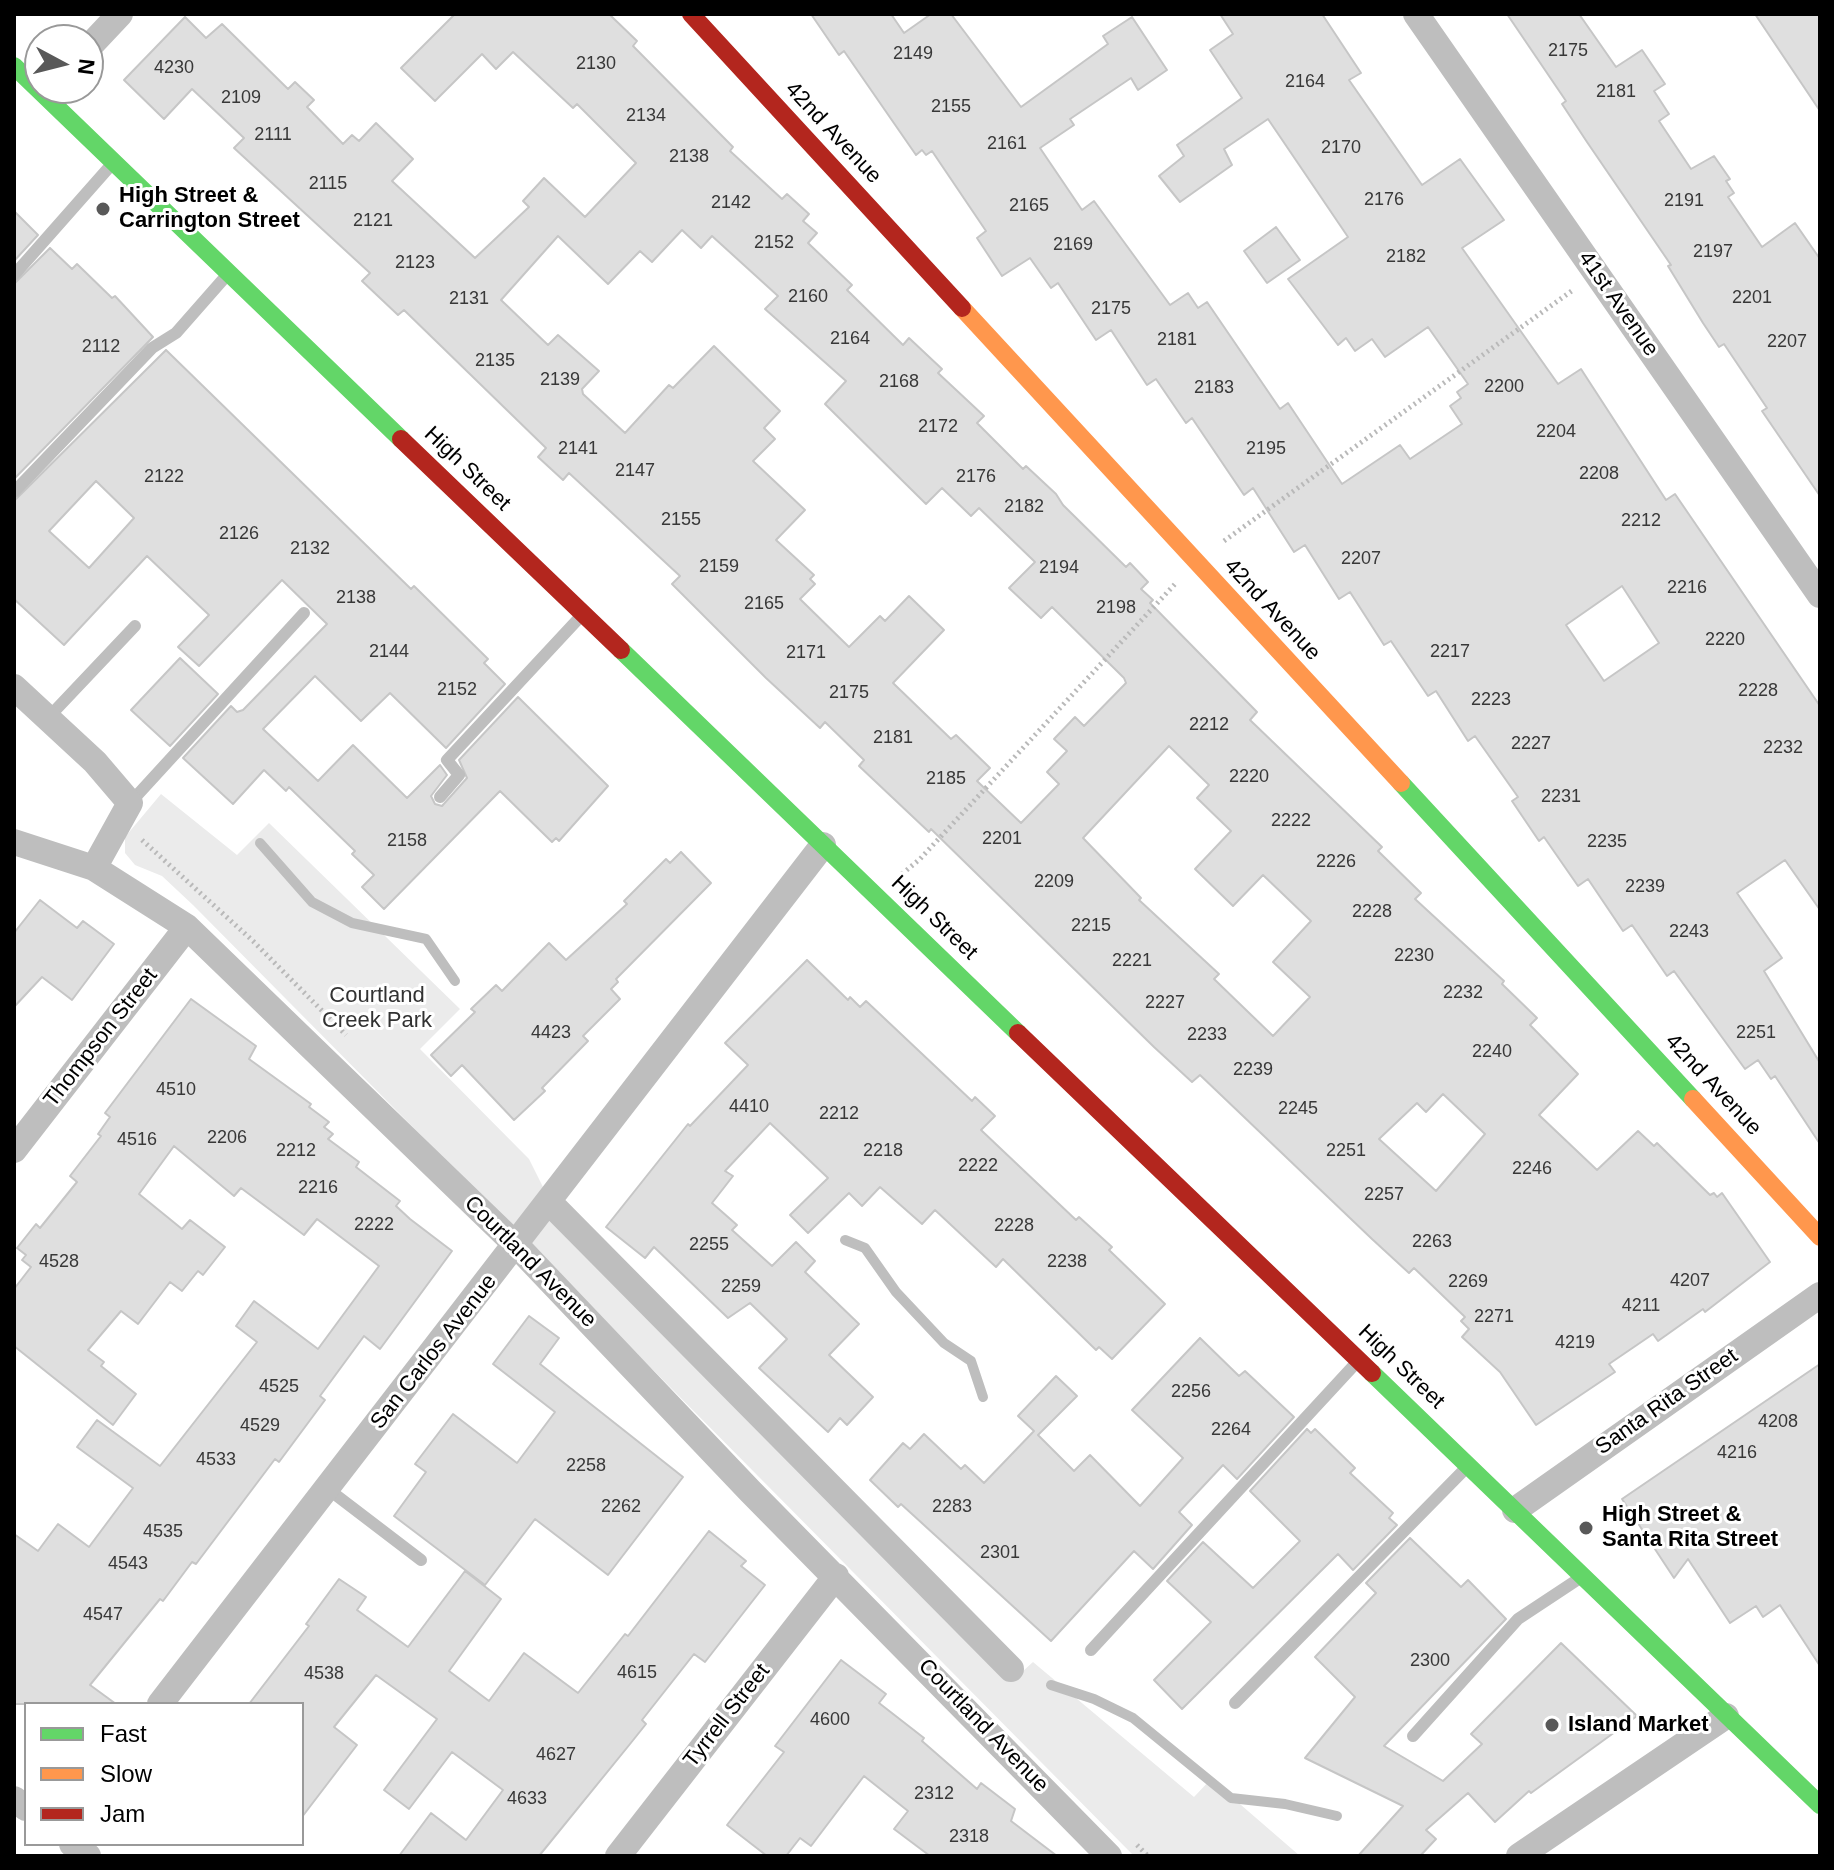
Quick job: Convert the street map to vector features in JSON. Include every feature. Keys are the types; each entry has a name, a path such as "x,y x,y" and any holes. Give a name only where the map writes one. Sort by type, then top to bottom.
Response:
{"main road":[{"name":"42nd Avenue","path":"691,14 1820,1237"},
{"name":"High Street","path":"59,104 114,162 1820,1805"}],"street":[{"path":"104,31 120,14"},
{"name":"41st Avenue","path":"1416,14 1820,595"},
{"path":"14,687 95,762 130,803 94,868"},
{"name":"Courtland Avenue","path":"14,842 94,868 187,927 517,1246 750,1491 1109,1856"},
{"name":"San Carlos Avenue","path":"162,1702 517,1246 823,845"},
{"name":"Thompson Street","path":"14,1150 187,927"},
{"path":"550,1203 1011,1669"},
{"name":"Santa Rita Street","path":"1515,1510 1820,1295"},
{"name":"Tyrrell Street","path":"618,1856 836,1576"},
{"path":"1519,1856 1726,1716"}],"lane":[{"path":"14,275 114,162"},
{"path":"14,492 152,348 176,333 229,273"},
{"path":"130,803 304,613"},
{"path":"440,797 459,775 447,760 583,613"},
{"path":"47,719 135,626"},
{"path":"1091,1650 1359,1360"},
{"path":"1235,1703 1468,1466"},
{"path":"328,1489 421,1560"},
{"path":"1413,1736 1518,1619 1583,1576"}],"green space":[{"name":"Courtland Creek Park","path":"161,794 237,855 269,823 460,1009 420,1049 529,1159 570,1241 1012,1681 1033,1662 1194,1797 1211,1779 1300,1856 1134,1856 193,905 162,876 135,865 125,853 125,837"}],"building":[{"path":"455,14 609,14 637,41 633,46 733,147 730,151 782,199 787,194 809,214 803,221 817,233 808,243 852,285 847,290 903,345 909,338 942,369 938,373 984,416 977,423 1023,469 1026,466 1056,494 1063,505 1126,567 1130,563 1148,582 1141,589 1153,600 1150,603 1257,712 1250,720 1382,847 1378,851 1421,893 1415,899 1504,981 1502,984 1537,1018 1530,1025 1578,1074 1539,1115 1597,1170 1638,1131 1654,1146 1657,1143 1710,1195 1714,1193 1717,1197 1722,1193 1770,1262 1705,1312 1703,1309 1658,1341 1653,1334 1609,1364 1615,1372 1536,1425 1500,1372 1462,1337 1469,1329 1461,1321 1465,1317 1414,1268 1409,1273 1200,1075 1192,1082 931,829 929,832 859,766 864,760 825,722 820,728 766,678 672,584 680,576 569,473 563,480 538,457 546,448 404,310 398,315 362,281 370,273 234,148 244,138 192,89 164,119 124,80 185,17 206,38 222,24 288,89 295,82 314,100 307,107 343,144 352,135 359,141 376,123 413,159 392,181 475,258 529,207 523,201 544,178 585,217 636,163 577,104 573,108 513,52 496,69 482,54 435,101 401,68","holes":["682,230 701,248 712,236 778,296 765,309 846,381 825,404 926,504 942,488 971,516 979,508 1035,562 1009,588 1041,618 1052,607 1124,678 1126,683 1084,726 1075,717 1054,739 1067,751 1047,772 1059,784 1021,823 977,781 990,768 956,735 951,739 893,683 944,630 909,596 885,621 880,616 849,647 800,599 815,584 810,579 814,575 776,540 805,510 753,461 775,439 764,428 780,411 714,346 673,388 669,385 625,433 583,394 582,389 599,371 558,335 548,345 501,300 558,236 608,284 640,251 652,262","1169,746 1209,785 1197,798 1231,831 1195,869 1233,906 1263,875 1311,921 1273,962 1310,997 1273,1036 1214,979 1219,974 1139,900 1141,898 1083,838","1443,1094 1485,1134 1436,1191 1379,1139 1417,1103 1426,1112"]},
{"path":"811,14 891,14 904,33 931,14 951,14 1021,107 1108,44 1103,36 1132,17 1167,70 1138,90 1131,78 1070,119 1074,125 1040,148 1082,210 1094,201 1170,305 1188,293 1198,308 1207,302 1280,409 1288,403 1342,484 1400,445 1410,459 1462,424 1450,406 1461,398 1457,392 1468,384 1428,327 1385,357 1372,339 1355,351 1346,338 1338,345 1288,279 1348,237 1268,119 1224,149 1232,165 1180,202 1159,176 1184,156 1177,145 1242,98 1210,50 1233,34 1220,14 1322,14 1361,73 1349,80 1422,185 1460,159 1504,220 1462,248 1558,384 1581,369 1666,500 1675,494 1820,706 1820,910 1785,860 1737,893 1782,958 1764,971 1820,1063 1820,1144 1775,1076 1771,1079 1758,1060 1745,1069 1674,971 1667,976 1632,925 1623,931 1588,879 1578,886 1544,837 1539,841 1512,801 1518,797 1475,736 1468,741 1436,691 1428,696 1391,641 1384,645 1350,592 1339,599 1305,545 1294,552 1253,488 1244,495 1192,418 1186,423 1156,379 1147,385 1111,330 1096,340 1058,283 1051,288 1030,258 1002,276 977,238 986,231 932,151 926,155 922,150 916,155 844,51 839,55","holes":["1622,586 1659,643 1604,681 1566,625"]},
{"path":"1507,14 1579,14 1616,67 1642,50 1665,84 1654,91 1669,114 1659,121 1691,169 1714,156 1730,179 1726,181 1734,193 1728,197 1762,247 1795,223 1820,259 1820,496 1762,411 1767,408 1724,344 1719,347 1703,323 1668,266 1671,265 1562,104 1566,101"},
{"path":"1755,14 1820,14 1820,111"},
{"path":"14,211 38,235 14,261"},
{"path":"1276,227 1300,260 1267,283 1244,251"},
{"path":"50,248 72,269 77,264 112,298 115,296 153,337 14,479 14,284"},
{"path":"166,350 411,589 414,586 488,659 484,663 505,684 446,748 390,693 361,721 315,676 263,729 318,781 353,745 407,798 440,765 447,775 431,796 435,804 442,806 467,778 459,760 518,697 608,786 559,841 556,838 552,842 500,791 384,909 362,887 374,875 352,854 355,851 289,787 286,791 264,770 233,804 183,758 231,706 237,712 243,710 327,624 282,580 199,666 178,647 209,615 147,556 64,645 14,599 14,501","holes":["96,481 134,518 89,568 49,531"]},
{"path":"180,658 218,694 170,746 131,710"},
{"path":"681,852 711,883 616,979 618,982 611,989 620,999 583,1036 588,1041 542,1088 545,1091 514,1120 462,1065 451,1076 431,1055 475,1012 471,1009 496,985 502,991 549,943 566,960 627,904 624,901 666,859 670,863"},
{"path":"40,900 77,928 83,921 114,944 72,1000 42,977 14,1007 14,933"},
{"path":"807,960 848,1000 850,997 860,1007 866,1001 972,1101 975,1097 995,1116 981,1130 1076,1220 1079,1217 1112,1247 1109,1250 1165,1304 1112,1359 1099,1347 1096,1350 1003,1259 996,1267 935,1210 922,1224 880,1187 862,1206 849,1193 808,1233 790,1215 828,1178 770,1123 725,1171 733,1176 712,1203 737,1225 732,1230 772,1266 796,1242 815,1261 805,1272 859,1324 829,1355 873,1397 847,1425 840,1418 828,1432 759,1368 787,1339 750,1303 728,1318 654,1247 645,1258 606,1227 688,1124 690,1126 748,1065 725,1043"},
{"path":"191,999 256,1046 249,1059 311,1104 309,1107 329,1122 324,1127 333,1134 328,1139 359,1162 356,1167 400,1201 396,1206 410,1219 452,1251 380,1349 364,1336 320,1396 325,1400 279,1462 275,1459 196,1564 192,1562 163,1601 160,1599 90,1685 113,1702 14,1704 14,1534 38,1551 58,1524 89,1547 133,1488 77,1447 97,1420 160,1466 257,1342 236,1326 254,1301 318,1349 379,1266 317,1219 304,1235 241,1188 234,1196 174,1146 139,1194 182,1229 190,1220 225,1247 203,1275 198,1271 182,1291 170,1282 138,1324 121,1311 88,1350 104,1362 101,1366 136,1394 113,1425 14,1346 14,1289 31,1267 22,1260 26,1255 17,1248 36,1224 40,1228 77,1182 70,1176 101,1136 98,1134 110,1117 105,1113"},
{"path":"529,1316 559,1338 540,1364 683,1477 608,1575 535,1519 485,1585 394,1516 426,1472 415,1464 453,1414 517,1463 555,1412 493,1364"},
{"path":"1200,1338 1239,1376 1245,1371 1294,1417 1237,1479 1223,1465 1179,1512 1192,1525 1153,1569 1134,1551 1051,1641 901,1504 898,1507 870,1480 903,1443 910,1449 924,1434 961,1469 965,1465 984,1483 1034,1431 1018,1416 1056,1376 1077,1396 1038,1435 1074,1471 1090,1455 1140,1506 1183,1458 1132,1410"},
{"path":"1820,1364 1820,1666 1780,1605 1763,1617 1756,1606 1730,1623 1688,1559 1674,1578 1622,1499"},
{"path":"1307,1429 1311,1433 1315,1429 1355,1468 1350,1473 1393,1513 1389,1518 1397,1525 1353,1570 1338,1554 1182,1709 1154,1680 1211,1622 1167,1581 1203,1542 1253,1588 1300,1541 1250,1491"},
{"path":"709,1531 746,1561 741,1566 765,1585 705,1662 694,1654 642,1720 646,1724 539,1856 399,1856 431,1813 466,1840 503,1790 452,1752 409,1809 384,1790 437,1719 376,1675 334,1727 357,1745 304,1814 304,1702 251,1702 309,1626 306,1624 339,1579 366,1597 357,1610 408,1647 465,1571 501,1599 449,1671 489,1701 524,1653 578,1693 625,1634 628,1636"},
{"path":"1410,1538 1461,1587 1468,1580 1506,1619 1384,1746 1443,1781 1482,1744 1471,1734 1561,1643 1637,1716 1531,1793 1529,1791 1495,1822 1468,1793 1426,1830 1436,1839 1420,1856 1358,1856 1403,1806 1305,1758 1355,1697 1315,1657 1376,1593 1366,1583"},
{"path":"841,1660 886,1694 879,1703 924,1738 922,1741 977,1789 981,1783 1015,1809 1011,1821 1057,1856 930,1856 894,1829 908,1811 864,1776 811,1846 800,1838 786,1856 767,1856 727,1825 784,1752 775,1746"}],"waterway":[{"path":"260,843 312,902 352,923 426,939 455,981"},
{"path":"845,1240 865,1248 896,1292 944,1343 971,1361 983,1397"},
{"path":"1051,1685 1094,1699 1133,1718 1231,1798 1285,1804 1337,1816"}],"traffic: fast":[{"path":"14,66 401,439"},
{"path":"621,650 1018,1033"},
{"path":"1401,783 1693,1099"},
{"path":"1372,1373 1820,1805"}],"traffic: slow":[{"path":"962,308 1401,783"},
{"path":"1693,1099 1820,1237"}],"traffic: jam":[{"path":"691,14 962,308"},
{"path":"401,439 621,650"},
{"path":"1018,1033 1372,1373"}],"place":[{"name":"High Street & Carrington Street","path":"103,209"},
{"name":"High Street & Santa Rita Street","path":"1586,1528"},
{"name":"Island Market","path":"1552,1725"}]}
